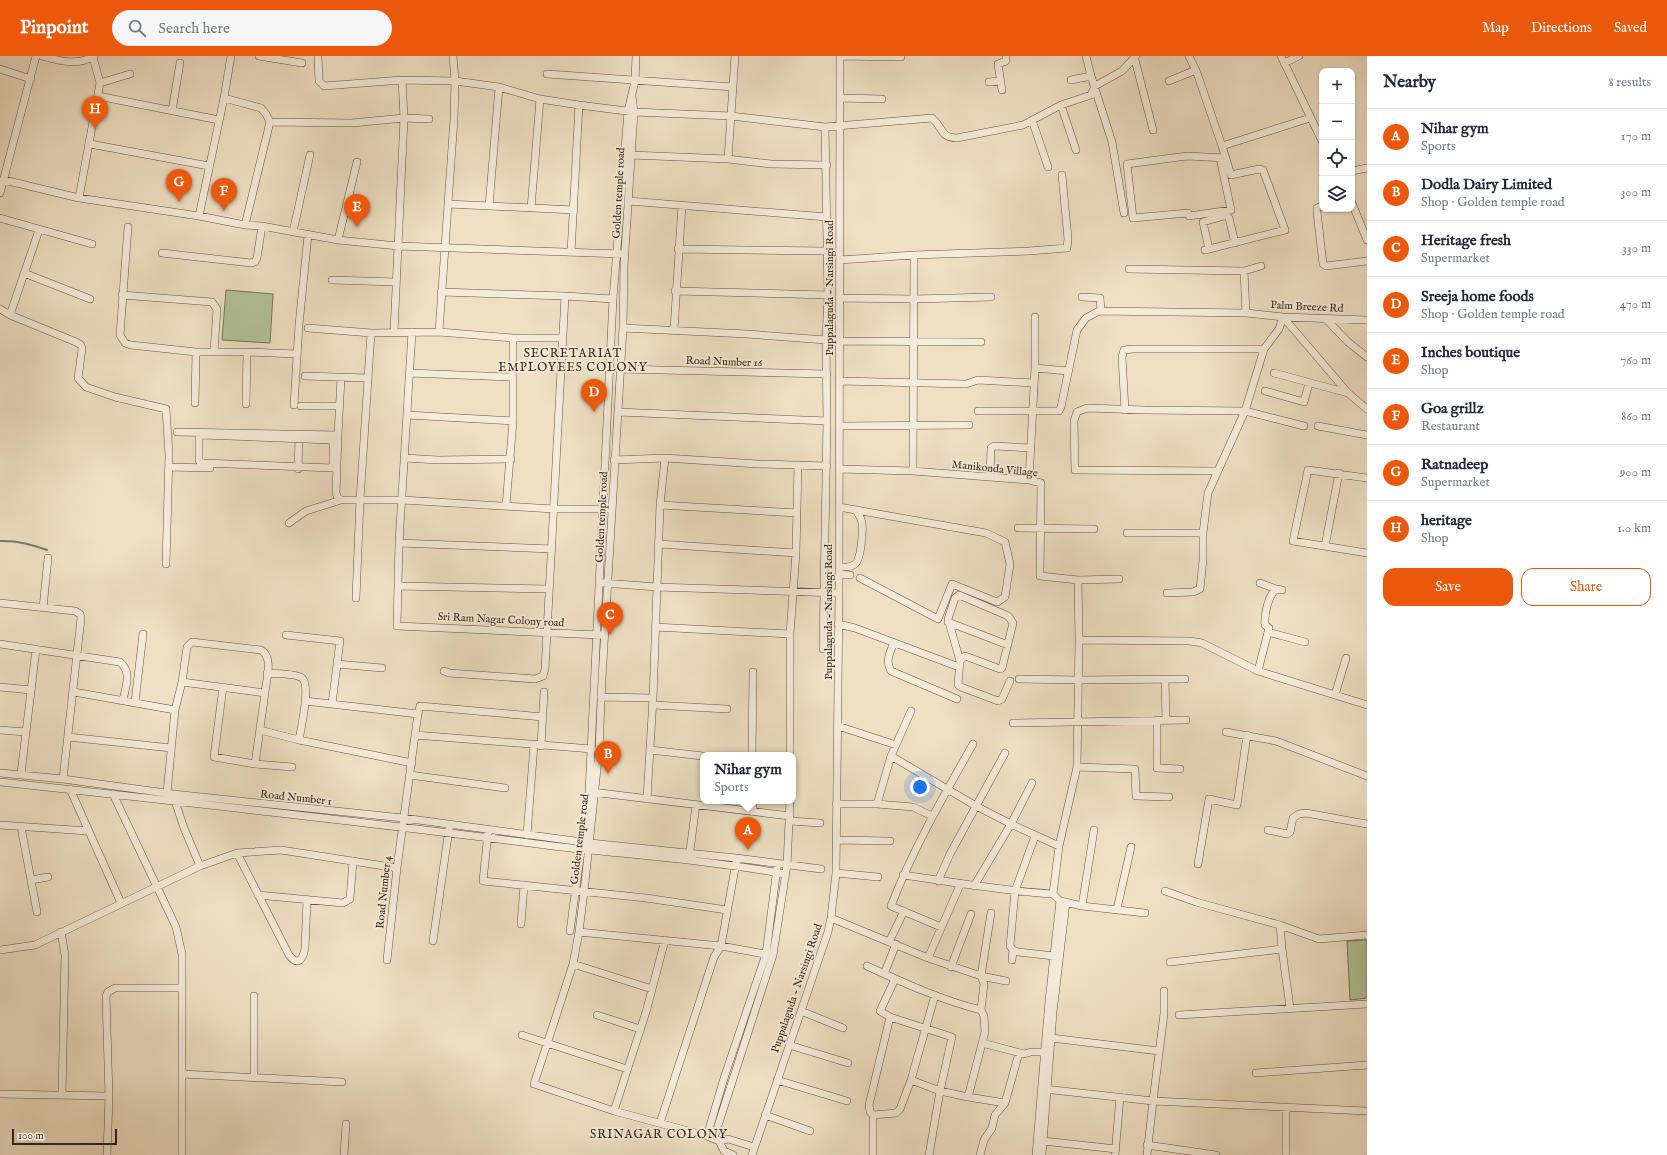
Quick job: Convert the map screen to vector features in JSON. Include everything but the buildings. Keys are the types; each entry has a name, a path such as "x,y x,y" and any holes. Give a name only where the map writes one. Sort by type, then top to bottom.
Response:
{"street":[{"path":"0,192 36,56"},
{"path":"42,56 55,60 76,62 94,57 100,83 79,198"},
{"path":"199,216 224,98 231,56"},
{"path":"259,56 302,63"},
{"path":"318,56 319,81 324,86 402,80 455,81 499,87 540,99 631,112 732,116 826,127 932,118 937,122 943,134 948,137 957,138 1022,125 1061,105 1091,95 1095,86 1122,71 1135,56"},
{"path":"439,332 454,119 455,81 453,56"},
{"name":"Golden temple road","path":"598,678 605,636 611,510 623,328 621,254 636,56"},
{"path":"728,159 735,56"},
{"path":"840,56 900,57"},
{"name":"Puppalaguda - Narsingi Road","path":"754,1153 765,1115 819,960 831,918 836,873 839,638 840,56"},
{"path":"1002,90 998,64 1006,61 1006,56"},
{"path":"1086,56 1112,142 1124,213"},
{"path":"1135,56 1153,130"},
{"path":"1189,56 1196,70 1222,146 1222,158 1231,210 1189,216 1188,213 1133,218 1127,164 1187,156 1222,158"},
{"path":"1299,56 1283,59 1321,140"},
{"path":"172,111 180,63"},
{"path":"0,69 31,79"},
{"path":"1169,81 1196,70"},
{"path":"100,83 130,74"},
{"path":"547,74 733,87"},
{"path":"1071,80 1091,76"},
{"path":"394,332 404,118 402,80"},
{"path":"989,82 1000,81"},
{"path":"489,206 499,87"},
{"path":"98,96 219,120"},
{"path":"224,98 261,108 270,122 245,225"},
{"path":"840,98 882,99"},
{"path":"531,208 540,99"},
{"path":"571,252 579,105"},
{"path":"1061,105 1076,150"},
{"name":"Golden temple road","path":"570,931 575,891 585,846 593,793 599,692 596,635 613,299 629,201 631,112"},
{"path":"270,122 352,123 404,118 429,119"},
{"path":"1222,146 1310,118"},
{"path":"1032,120 1048,167"},
{"path":"823,649 827,466 826,340 828,295 826,127"},
{"path":"90,144 209,166"},
{"path":"293,232 310,155"},
{"path":"631,155 728,159 771,164 827,165"},
{"path":"1222,158 1231,175 1259,169 1263,170 1284,230 1235,243 1207,249 1203,222 1227,216 1229,218 1235,243"},
{"path":"338,240 357,162"},
{"path":"1355,170 1367,168"},
{"path":"840,260 1067,248 1068,239 1062,175"},
{"path":"2,181 79,198 199,216 245,225 262,226 338,240 398,246 621,254"},
{"path":"629,201 827,217"},
{"path":"448,204 574,210"},
{"path":"674,330 675,291 682,205"},
{"path":"1319,207 1317,208 1317,212 1324,265 1367,261"},
{"path":"1355,210 1367,240"},
{"path":"0,218 92,244"},
{"path":"162,253 251,263 255,262 262,226"},
{"path":"128,228 120,335 125,343 196,352 214,351 297,354"},
{"path":"10,315 39,230"},
{"path":"308,235 297,354 298,406 339,406"},
{"path":"678,249 827,251"},
{"path":"913,471 914,255"},
{"path":"1129,269 1244,271 1260,266"},
{"path":"1244,271 1246,313"},
{"path":"24,273 90,299"},
{"path":"332,280 396,282"},
{"path":"675,291 828,295"},
{"path":"441,292 613,299"},
{"path":"122,296 212,302 217,309 214,351"},
{"path":"444,671 449,673 540,678 543,676 546,669 565,296"},
{"path":"840,298 914,299 991,297"},
{"path":"978,411 1059,411 1077,330 1086,318 1101,311 1100,298 1082,298"},
{"path":"0,309 10,315 81,345 82,349 78,378 86,387 115,397 166,410 169,467 166,564"},
{"name":"Palm Breeze Rd","path":"1101,311 1246,313 1283,317 1367,320"},
{"path":"1029,480 1035,368 1035,316"},
{"path":"1167,593 1193,592 1200,589 1203,560 1203,533 1208,493 1245,411 1264,349 1279,329 1283,317"},
{"path":"1283,317 1348,393 1367,409"},
{"path":"1326,319 1348,342 1367,357"},
{"path":"308,328 371,333 439,332 513,338 563,338"},
{"path":"623,328 826,340"},
{"path":"412,332 399,543 398,586 549,589"},
{"path":"356,598 360,500 371,333"},
{"path":"506,506 513,421 513,338"},
{"path":"840,341 980,342"},
{"path":"1124,410 1122,357 1124,350 1264,349"},
{"path":"195,403 196,352"},
{"path":"246,404 247,352"},
{"path":"1035,368 1068,371"},
{"name":"Road Number 16","path":"620,369 827,374"},
{"path":"409,373 513,377"},
{"path":"1274,373 1348,393"},
{"path":"305,376 368,378"},
{"path":"334,469 338,435 341,378"},
{"path":"840,382 966,384 978,380 1034,383"},
{"path":"1265,391 1304,402 1308,383"},
{"path":"1218,471 1075,470 1074,421 1077,412 1087,408 1124,410 1245,411 1304,426"},
{"path":"618,412 827,421"},
{"path":"407,415 513,421"},
{"path":"839,426 969,425"},
{"path":"1318,426 1367,435"},
{"path":"177,432 338,435"},
{"path":"262,467 201,462 199,459 199,437 202,435 331,440 333,443 336,493 338,498 341,500"},
{"path":"298,468 299,438"},
{"path":"990,477 991,448 994,446 1030,448"},
{"path":"405,458 438,460 510,459"},
{"path":"614,460 665,458 827,466"},
{"path":"647,799 653,702 660,505 665,458"},
{"path":"790,752 790,634 796,553 798,465"},
{"path":"169,467 334,469"},
{"name":"Manikonda Village","path":"839,469 913,471 1038,481 1042,485 1040,576 1078,580"},
{"path":"1367,478 1308,470 1293,541 1367,553"},
{"path":"1325,546 1339,473"},
{"path":"289,523 306,511 341,500 402,500 554,509 611,510"},
{"path":"660,505 797,513"},
{"path":"839,507 986,532 1005,542 1010,564 1005,597 996,602 952,584 938,619 860,578"},
{"path":"839,570 853,565 857,561 860,549 862,525 861,518 856,510"},
{"path":"1018,528 1094,529"},
{"path":"1127,533 1203,533"},
{"path":"399,543 552,549"},
{"path":"659,544 796,553"},
{"path":"43,608 48,558"},
{"path":"839,570 850,575"},
{"path":"1054,894 1059,846 1077,767 1079,680 1078,580 1119,579"},
{"path":"599,583 792,593 839,593"},
{"path":"1258,671 1269,628 1265,625 1264,618 1272,592 1279,589 1260,583"},
{"name":"Sri Ram Nagar Colony road","path":"398,586 396,626 548,632 605,636"},
{"path":"959,664 965,656 1000,670 1002,668 1013,623 1010,617 957,595 953,601 948,622 959,664 958,681 961,687 996,702 1002,699 1010,681"},
{"path":"0,603 75,611 80,614 81,618 74,692 63,779"},
{"path":"948,622 1008,645"},
{"path":"838,624 959,664"},
{"path":"655,628 790,634"},
{"path":"1268,632 1305,642"},
{"path":"135,702 142,634"},
{"path":"286,635 339,640 332,704"},
{"path":"1079,640 1190,641 1202,643 1258,671 1367,705"},
{"path":"167,793 175,710 182,682 187,647 192,642 261,650 265,653 269,660 255,764"},
{"path":"894,642 888,656 891,671 957,699"},
{"path":"0,644 120,662 125,666 128,674 123,700"},
{"path":"21,774 36,649"},
{"path":"1335,695 1346,658"},
{"path":"337,664 382,668"},
{"path":"752,752 753,672"},
{"path":"267,673 295,676 303,678 305,682 305,701 299,740"},
{"path":"1019,679 1185,679"},
{"path":"1165,679 1166,720"},
{"path":"182,682 264,693"},
{"path":"0,687 31,690"},
{"path":"223,687 214,757 255,764 292,767"},
{"path":"74,692 175,710"},
{"path":"527,835 543,717 544,692"},
{"path":"599,692 653,702 727,709"},
{"name":"Golden temple road","path":"593,793 592,749 599,692"},
{"path":"305,701 418,714 420,706 543,717"},
{"path":"877,804 891,756 911,711"},
{"name":"Road Number 4","path":"387,960 403,818 418,714"},
{"path":"1157,720 1157,768 1180,769"},
{"path":"1013,723 1186,720"},
{"path":"838,726 896,745"},
{"path":"0,730 26,732"},
{"path":"260,730 299,740 412,763"},
{"path":"1226,732 1276,741 1367,776"},
{"path":"415,735 592,749"},
{"path":"1198,864 1209,799 1237,805 1247,735"},
{"path":"68,737 171,748"},
{"path":"941,927 891,906 903,876 932,816 973,744"},
{"path":"650,750 700,756"},
{"path":"938,881 950,854 1005,753"},
{"path":"891,756 948,788 976,806 1059,846"},
{"path":"1077,767 1134,769 1136,796 1169,798"},
{"name":"Road Number 1","path":"0,773 21,774 167,793 336,812 403,818 449,828 585,846"},
{"path":"410,776 505,788"},
{"name":"Road Number 1","path":"0,782 402,827 449,828"},
{"path":"974,886 1011,824 1032,783"},
{"path":"70,789 121,903"},
{"path":"593,793 753,812 820,823"},
{"path":"113,794 176,927 182,954 182,1155"},
{"path":"175,801 184,828 200,866"},
{"path":"753,804 753,812"},
{"path":"713,1139 725,1075 769,955 786,874 790,804"},
{"path":"836,804 877,804 913,807 932,816"},
{"path":"690,857 696,805"},
{"path":"1268,830 1287,834 1290,832 1293,818 1299,814 1306,813 1367,824"},
{"path":"0,825 21,828 88,831"},
{"path":"21,828 37,912"},
{"path":"433,941 449,828"},
{"path":"1082,906 1094,830"},
{"path":"488,834 483,881 646,898 727,910"},
{"name":"Road Number 1","path":"488,834 527,835 585,846"},
{"path":"1012,960 1013,950 1010,946 1015,891 1036,836"},
{"path":"837,840 890,841"},
{"path":"585,846 690,857 736,858 821,869"},
{"name":"Golden temple road","path":"585,846 584,892 573,964 534,1084 614,1111"},
{"path":"1117,909 1131,847"},
{"path":"0,950 35,945 200,866 237,853 281,850 397,868"},
{"path":"237,853 288,955 292,960 301,960 304,955 307,900"},
{"path":"690,857 786,874"},
{"path":"660,1123 714,956 721,946 736,858"},
{"path":"258,895 343,903 349,901 353,861"},
{"path":"769,955 777,864"},
{"path":"836,873 878,877"},
{"path":"903,876 960,885 1054,894 1063,902 1082,906 1145,913"},
{"path":"30,880 48,877"},
{"path":"521,924 524,885"},
{"path":"928,958 960,885"},
{"path":"1165,891 1196,902 1280,925 1319,939 1367,935"},
{"path":"1042,1155 1054,956 1063,902"},
{"path":"1048,1052 1051,1038 1063,902"},
{"path":"884,974 892,943 904,911"},
{"path":"968,1097 986,1024 981,1010 984,984 982,976 991,913"},
{"path":"951,967 971,914"},
{"path":"831,918 951,967 1006,981"},
{"path":"1280,925 1290,1008"},
{"path":"61,932 65,955 62,1095"},
{"path":"579,932 721,946 769,955"},
{"path":"665,940 652,989 614,1111 713,1139 728,1139 754,1153"},
{"path":"1170,962 1282,949"},
{"path":"1013,950 1018,952 1054,956"},
{"path":"573,964 652,989"},
{"path":"867,966 961,1006 981,1010"},
{"path":"894,978 880,1011 890,1017 925,1027 952,1037 940,1091 929,1155"},
{"path":"107,1155 109,1096 106,996 108,992 115,988 182,988"},
{"path":"1147,1155 1164,1014 1164,991"},
{"path":"873,1115 896,1113 900,1109 911,1080 935,995"},
{"path":"254,996 254,1076"},
{"path":"1179,1015 1367,1004"},
{"path":"801,1011 843,1028"},
{"path":"597,1015 640,1029"},
{"path":"873,1155 873,1115 870,1112 869,1105 890,1017"},
{"path":"522,1035 627,1069"},
{"path":"1051,1038 1159,1051"},
{"path":"982,1043 1024,1054 1031,1052 1048,1052"},
{"path":"789,1045 848,1063"},
{"path":"980,1155 984,1140 992,1128 995,1115 1005,1103 1019,1053"},
{"path":"1256,1073 1367,1065"},
{"path":"182,1074 254,1076 342,1082"},
{"path":"777,1080 847,1101"},
{"path":"911,1080 940,1091 1005,1103"},
{"path":"1045,1089 1153,1101 1367,1111"},
{"path":"1036,1155 1045,1089"},
{"path":"0,1094 109,1096"},
{"path":"1043,1141 1116,1152 1120,1097"},
{"path":"1286,1107 1286,1155"},
{"path":"765,1115 810,1131"},
{"path":"344,1155 346,1124"},
{"path":"713,1139 724,1151 734,1155"},
{"path":"1147,1145 1216,1155"}],"green space":[{"path":"226,290 273,294 270,343 222,340"},
{"path":"1367,940 1367,998 1350,1000 1347,941"}],"waterway":[{"path":"0,541 24,543 47,550"}],"place":[{"name":"heritage","path":"95,129"},
{"name":"Ratnadeep","path":"179,202"},
{"name":"Goa grillz","path":"224,211"},
{"name":"Inches boutique","path":"357,227"},
{"name":"Sreeja home foods","path":"594,412"},
{"name":"Heritage fresh","path":"610,635"},
{"name":"Dodla Dairy Limited","path":"608,774"},
{"name":"Nihar gym","path":"748,850"}],"district":[{"name":"SECRETARIAT EMPLOYEES COLONY","path":"573,360"},
{"name":"SRINAGAR COLONY","path":"659,1134"}]}
